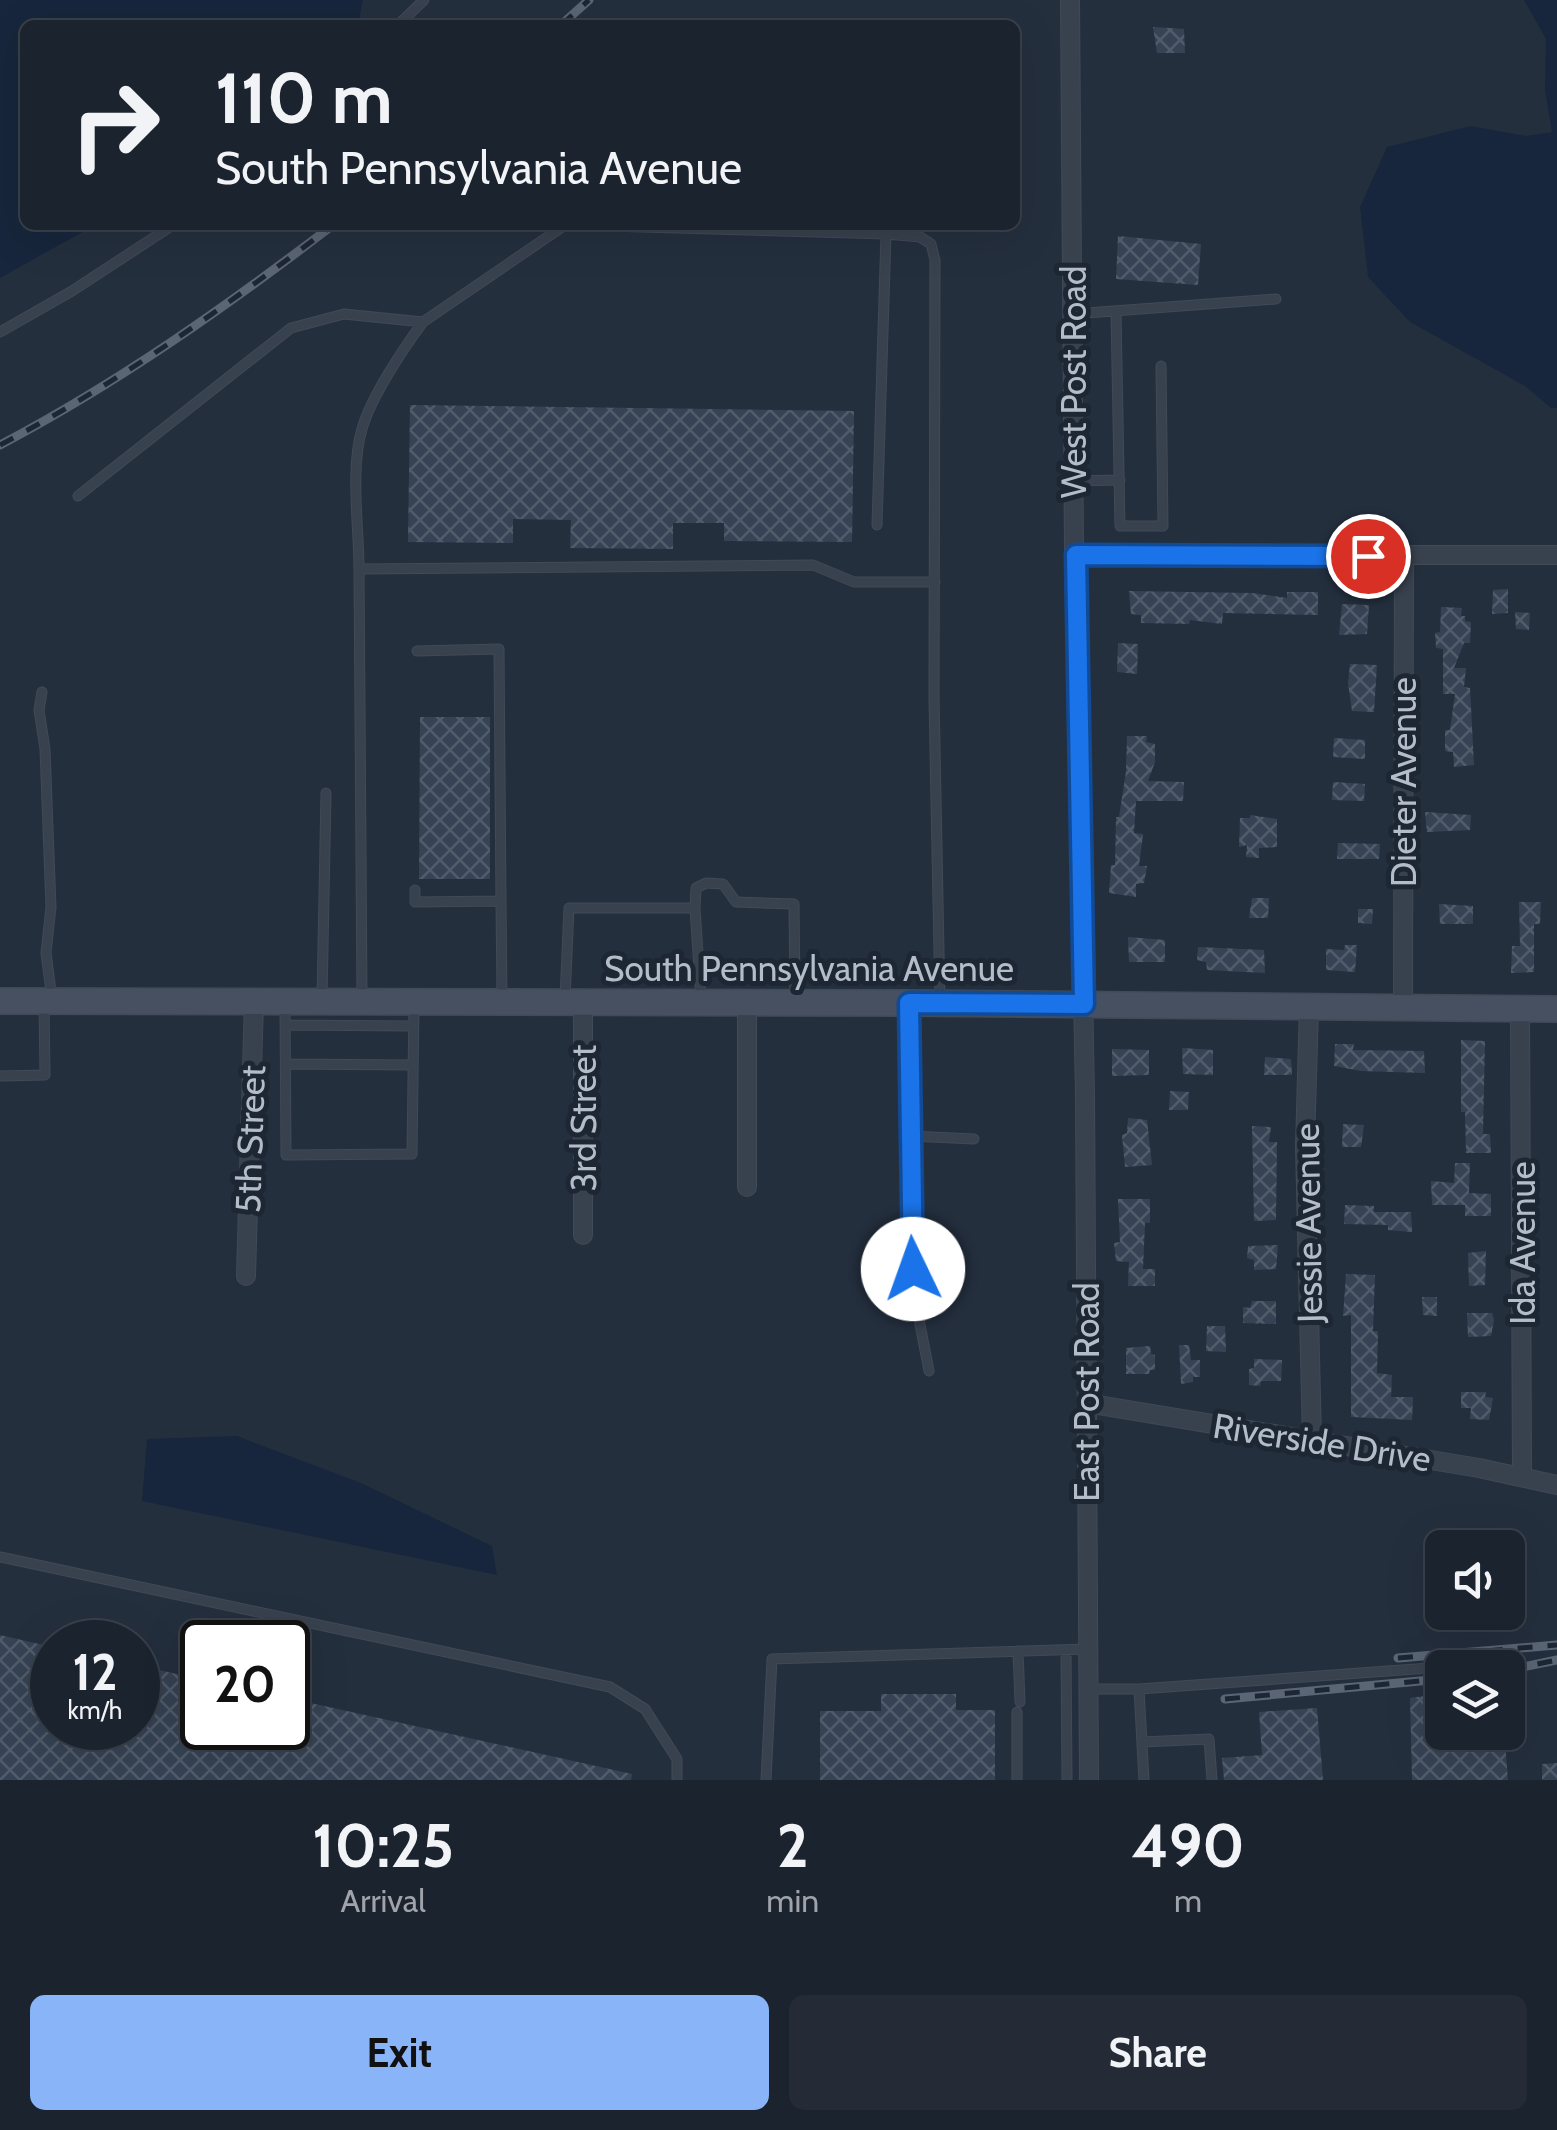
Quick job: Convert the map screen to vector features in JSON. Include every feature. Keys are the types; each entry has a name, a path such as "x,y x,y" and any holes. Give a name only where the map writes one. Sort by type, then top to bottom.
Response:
{"main road":[{"name":"South Pennsylvania Avenue","path":"0,1002 254,1001 285,1013 322,1001 362,1001 414,1014 502,1001 1557,1009"}],"street":[{"name":"West Post Road","path":"1070,0 1084,1004"},
{"path":"1076,555 1557,555"},
{"name":"Dieter Avenue","path":"1403,1008 1404,556"},
{"name":"5th Street","path":"246,1276 254,1001"},
{"name":"3rd Street","path":"574,1002 583,1235"},
{"path":"746,1002 748,1187"},
{"path":"909,1003 911,1239"},
{"name":"East Post Road","path":"1084,1004 1089,1780"},
{"name":"Jessie Avenue","path":"1308,1006 1305,1146 1312,1440"},
{"name":"Ida Avenue","path":"1520,1009 1522,1476"},
{"name":"Riverside Drive","path":"1086,1403 1557,1484"}],"lane":[{"path":"403,20 424,0"},
{"path":"0,332 165,230"},
{"path":"362,1001 358,451 362,427 405,346 423,322 561,230"},
{"path":"745,230 920,237 930,244 935,260 934,698 940,1004"},
{"path":"877,525 886,234"},
{"path":"1073,314 1276,299"},
{"path":"1116,312 1120,526 1163,526 1161,366"},
{"path":"78,496 290,328 344,314 423,322"},
{"path":"1074,481 1120,480"},
{"path":"359,568 813,565 854,582 935,582"},
{"path":"417,650 499,649 502,1001"},
{"path":"0,1076 44,1075 46,952 51,907 45,749 39,710 42,692"},
{"path":"322,1001 326,793"},
{"path":"701,1002 695,908 696,888 706,883 723,884 736,902 794,904 795,1002"},
{"path":"415,890 415,902 501,901"},
{"path":"574,1002 569,908 695,908"},
{"path":"285,1013 414,1014 412,1154 286,1155 285,1013"},
{"path":"286,1064 413,1065"},
{"path":"910,1136 974,1139"},
{"path":"911,1239 928,1371"},
{"path":"0,1557 610,1687 645,1709 677,1758 677,1780"},
{"path":"766,1780 772,1659 1088,1649"},
{"path":"1066,1650 1066,1780"},
{"path":"1017,1780 1018,1651"},
{"path":"1089,1689 1140,1689 1425,1668"},
{"path":"1140,1689 1144,1780"},
{"path":"1142,1742 1209,1739 1212,1780"}],"water":[{"path":"0,0 363,0 359,20 20,20 20,230 86,230 0,278"},
{"path":"1524,0 1557,0 1557,408 1551,408 1525,386 1410,322 1368,277 1360,207 1387,147 1470,126 1526,136 1552,132 1545,91 1546,39"},
{"path":"237,1436 361,1483 492,1546 497,1575 142,1501 147,1439"}],"building":[{"path":"1153,27 1184,29 1185,53 1157,53"},
{"path":"1118,236 1201,244 1198,285 1116,279"},
{"path":"410,405 854,411 852,542 724,541 724,523 673,523 673,549 570,548 571,520 513,519 513,543 408,542"},
{"path":"1508,589 1508,613 1492,614 1493,590"},
{"path":"1129,591 1252,593 1287,598 1287,592 1318,592 1318,615 1223,613 1222,624 1190,620 1189,624 1141,623 1141,615 1131,614"},
{"path":"1342,604 1369,605 1367,634 1339,635"},
{"path":"1441,607 1462,608 1461,616 1471,622 1470,643 1464,643 1454,668 1466,668 1464,687 1470,688 1474,765 1454,767 1453,752 1445,751 1445,730 1450,730 1455,694 1443,694 1443,649 1436,648 1435,633 1440,632"},
{"path":"1515,612 1530,613 1529,630 1516,629"},
{"path":"1118,643 1138,644 1137,674 1117,672"},
{"path":"1350,664 1377,665 1374,712 1352,711"},
{"path":"420,717 490,717 490,879 419,879"},
{"path":"1127,736 1147,736 1146,742 1155,744 1155,762 1148,781 1184,782 1183,801 1136,801 1134,833 1143,834 1139,866 1147,866 1144,883 1136,884 1136,897 1109,893"},
{"path":"1334,738 1365,740 1365,759 1333,757"},
{"path":"1333,782 1365,784 1364,801 1332,800"},
{"path":"1425,812 1471,815 1470,830 1427,832"},
{"path":"1250,815 1277,819 1277,847 1259,848 1259,858 1246,857 1247,845 1239,847 1240,818"},
{"path":"1338,843 1380,844 1379,859 1337,859"},
{"path":"1252,898 1269,898 1268,918 1249,918"},
{"path":"1519,902 1541,902 1540,924 1534,924 1534,972 1511,973 1512,946 1520,946"},
{"path":"1439,904 1473,906 1473,924 1440,924"},
{"path":"1358,909 1373,909 1372,924 1358,923"},
{"path":"1128,937 1165,940 1165,962 1129,962"},
{"path":"1345,945 1357,945 1355,972 1326,970 1326,949 1344,950"},
{"path":"1198,947 1264,950 1265,973 1207,970 1206,962 1197,960"},
{"path":"1461,1040 1485,1041 1483,1134 1490,1134 1491,1153 1466,1153 1465,1112 1461,1112"},
{"path":"1335,1044 1354,1044 1353,1050 1424,1051 1425,1073 1334,1066"},
{"path":"1182,1048 1213,1050 1213,1075 1183,1074"},
{"path":"1112,1049 1149,1050 1149,1075 1112,1076"},
{"path":"1265,1057 1291,1059 1292,1075 1264,1075"},
{"path":"1170,1091 1189,1092 1188,1110 1169,1110"},
{"path":"1128,1118 1147,1120 1152,1165 1125,1167 1122,1135 1127,1133"},
{"path":"1343,1124 1364,1125 1361,1147 1342,1147"},
{"path":"1252,1126 1271,1127 1269,1142 1277,1142 1276,1220 1254,1221"},
{"path":"1455,1163 1470,1163 1469,1193 1491,1194 1491,1216 1465,1216 1465,1205 1432,1205 1431,1181 1454,1183"},
{"path":"1118,1199 1150,1199 1143,1269 1155,1269 1155,1286 1128,1286 1129,1262 1116,1261 1114,1243 1120,1242"},
{"path":"1345,1205 1374,1206 1374,1212 1411,1212 1412,1232 1388,1230 1388,1225 1344,1224"},
{"path":"1278,1245 1276,1269 1254,1270 1254,1260 1247,1258 1248,1246"},
{"path":"1486,1251 1485,1285 1469,1286 1468,1253"},
{"path":"1346,1274 1375,1275 1373,1331 1378,1331 1377,1373 1392,1375 1391,1397 1413,1397 1412,1420 1351,1417 1351,1315 1343,1316"},
{"path":"1422,1297 1437,1297 1437,1316 1423,1315"},
{"path":"1252,1301 1276,1301 1276,1324 1243,1323 1243,1307 1250,1308"},
{"path":"1467,1313 1492,1313 1491,1336 1468,1337"},
{"path":"1207,1326 1225,1326 1226,1352 1206,1351"},
{"path":"1179,1345 1189,1345 1191,1360 1200,1360 1200,1377 1193,1377 1193,1382 1181,1384"},
{"path":"1150,1346 1151,1354 1155,1355 1155,1370 1149,1374 1126,1374 1126,1348"},
{"path":"1254,1359 1282,1360 1281,1381 1249,1385 1249,1369 1254,1368"},
{"path":"1461,1392 1486,1392 1485,1397 1493,1398 1489,1420 1470,1419 1471,1408 1461,1408"},
{"path":"0,1635 30,1642 30,1750 160,1750 160,1670 180,1675 180,1750 310,1750 310,1703 632,1774 631,1780 0,1780"},
{"path":"881,1694 956,1694 956,1710 995,1710 995,1780 820,1780 820,1711 881,1711"},
{"path":"1425,1696 1425,1750 1506,1750 1508,1780 1412,1780 1410,1698"},
{"path":"1317,1708 1323,1780 1224,1780 1222,1758 1262,1755 1259,1712"},
{"path":"1557,1763 1557,1780 1542,1780 1542,1764"}],"railway":[{"path":"567,20 589,0"},
{"path":"0,445 171,342 326,230"},
{"path":"1398,1658 1557,1645"},
{"path":"1525,1667 1557,1660"},
{"path":"1225,1699 1425,1681"}],"route":[{"path":"913,1269 909,1003 1084,1004 1076,555 1368,556"}]}
